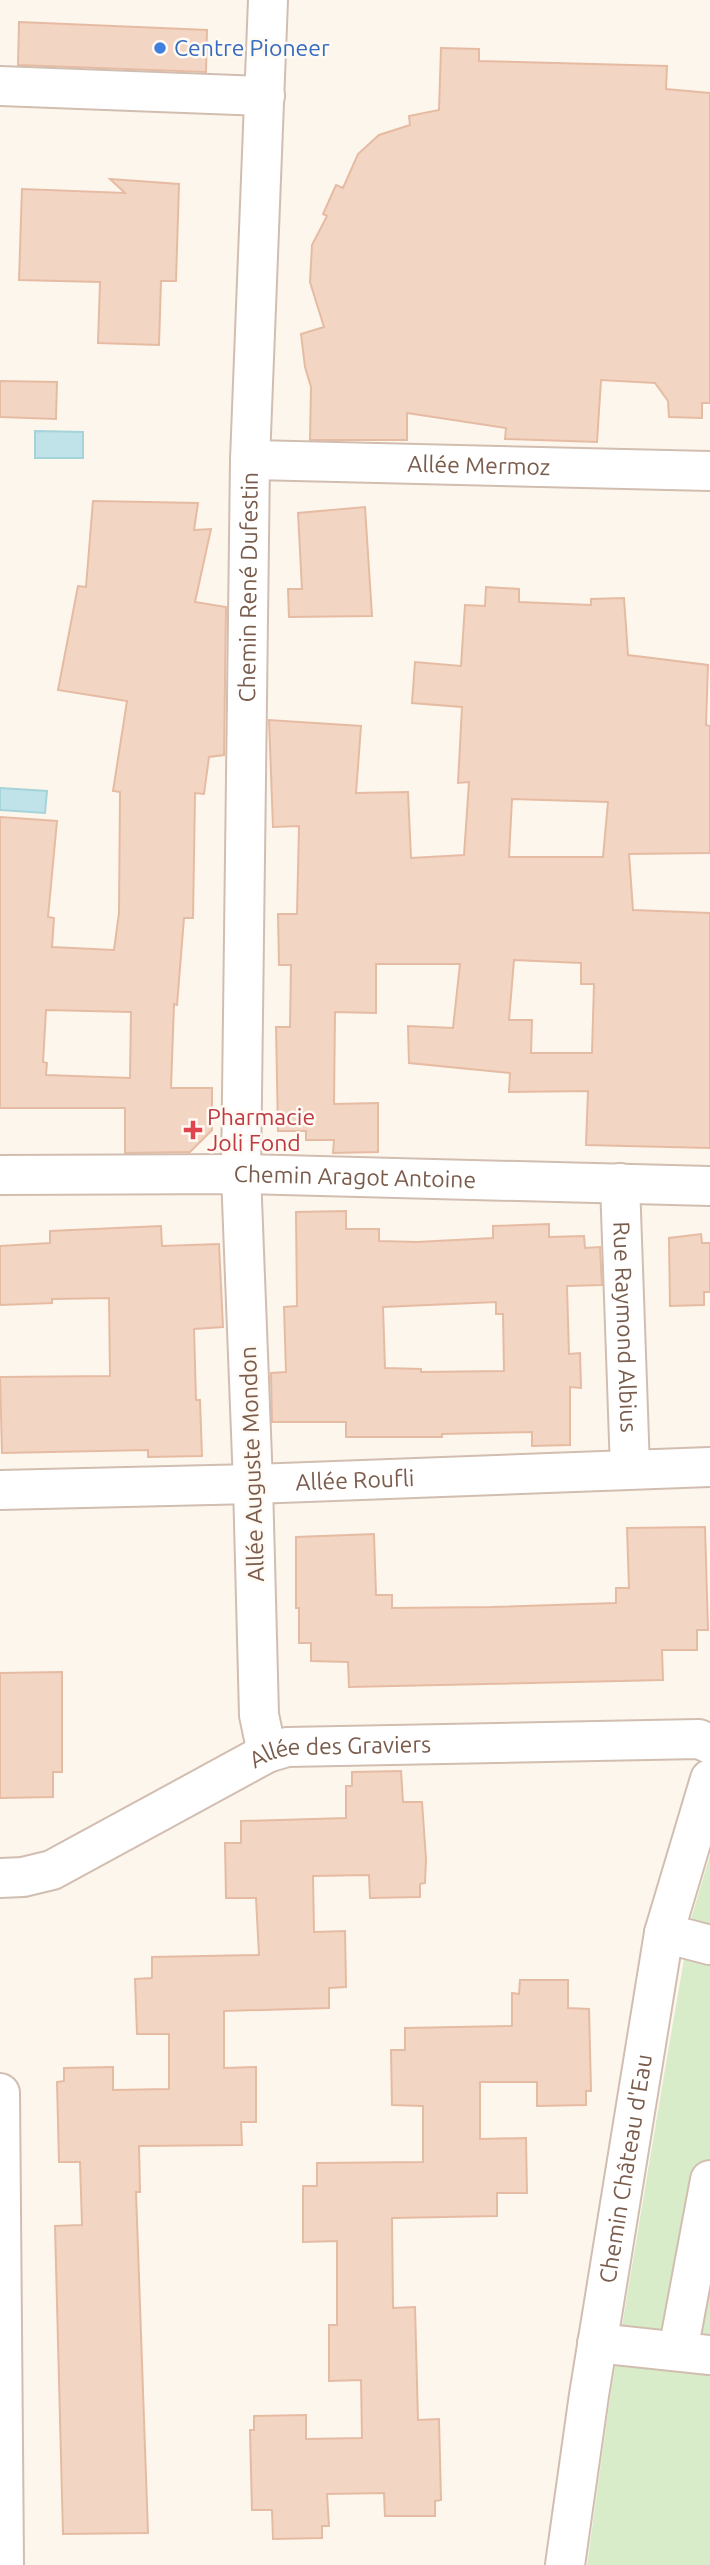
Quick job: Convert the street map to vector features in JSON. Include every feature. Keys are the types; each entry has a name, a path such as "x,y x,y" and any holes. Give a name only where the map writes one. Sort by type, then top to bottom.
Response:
{"street":[{"name":"Chemin René Dufestin","path":"241,1174 250,460 268,0"},
{"path":"0,86 265,96"},
{"name":"Allée Mermoz","path":"250,460 710,471"},
{"name":"Chemin Aragot Antoine","path":"0,1175 241,1174 710,1186"},
{"name":"Allée Auguste Mondon","path":"241,1174 259,1715 267,1753"},
{"name":"Rue Raymond Albius","path":"620,1183 630,1469"},
{"name":"Allée Roufli","path":"0,1490 253,1484 710,1467"},
{"name":"Allée des Graviers","path":"0,1878 23,1877 52,1870 267,1753 287,1747 699,1739 710,1744"},
{"name":"Chemin Château d'Eau","path":"565,2565 597,2343 664,1933 710,1779"},
{"path":"664,1933 710,1945"},
{"path":"0,2093 4,2565"},
{"path":"597,2343 694,2353 710,2180"}],"green space":[{"path":"710,1855 710,2565 587,2565 610,2398 665,2069 691,1919"}],"water":[{"path":"35,431 83,432 83,458 35,458"},
{"path":"0,788 47,791 45,813 0,810"}],"building":[{"path":"19,22 207,30 206,72 18,65"},
{"path":"441,48 479,49 479,61 667,66 666,89 710,93 710,403 702,403 702,418 669,417 668,401 655,383 601,380 597,442 505,439 506,428 407,413 407,440 310,440 311,387 305,367 301,334 324,327 310,282 312,245 327,216 323,214 336,185 343,188 358,154 379,135 410,125 409,116 439,110"},
{"path":"110,179 179,184 176,281 161,281 159,345 98,343 100,282 19,280 22,189 125,193"},
{"path":"0,381 57,382 56,419 0,417"},
{"path":"93,501 198,503 194,530 211,529 195,602 226,607 224,755 209,757 204,794 195,793 193,918 184,918 177,1005 174,1004 171,1088 212,1088 212,1130 190,1152 125,1153 125,1108 0,1108 0,817 57,821 48,917 54,918 52,947 114,950 119,913 120,792 113,791 127,701 58,690 78,586 86,587","holes":["46,1010 131,1012 130,1078 46,1075 47,1063 43,1062"]},
{"path":"365,507 372,616 289,617 288,589 302,589 298,513"},
{"path":"486,587 519,589 519,602 591,605 591,599 624,598 628,655 708,665 706,725 710,726 710,853 629,854 633,910 710,913 710,1148 586,1145 588,1091 509,1092 510,1073 409,1063 408,1026 453,1028 460,964 376,964 376,1013 335,1012 334,1104 378,1103 378,1152 333,1153 334,1140 306,1140 306,1131 278,1131 276,1027 290,1027 291,965 279,965 278,914 297,914 299,826 273,827 269,720 361,726 356,793 408,792 411,858 464,855 469,782 458,783 462,707 412,703 415,662 461,666 465,605 485,606","holes":["512,799 608,802 603,857 509,857","514,960 581,963 581,984 594,984 592,1053 531,1053 532,1020 509,1020"]},
{"path":"346,1211 346,1229 379,1229 379,1241 493,1238 493,1226 549,1224 549,1237 584,1236 585,1248 600,1247 602,1285 567,1286 569,1354 580,1353 581,1388 570,1387 570,1445 532,1446 532,1432 442,1434 442,1437 346,1437 346,1422 272,1422 271,1373 286,1372 284,1307 297,1306 296,1212","holes":["496,1302 496,1314 503,1314 504,1371 421,1372 421,1369 385,1368 383,1307"]},
{"path":"161,1226 162,1246 219,1244 223,1327 194,1329 196,1400 200,1400 202,1456 148,1457 148,1450 2,1453 0,1377 110,1376 109,1298 52,1299 52,1303 0,1305 0,1246 50,1243 50,1231"},
{"path":"701,1234 702,1243 710,1243 710,1292 704,1292 704,1305 670,1306 669,1238"},
{"path":"705,1527 708,1630 697,1630 697,1650 662,1650 663,1680 349,1687 348,1662 311,1661 311,1643 299,1643 296,1537 374,1534 376,1595 392,1595 392,1608 492,1607 616,1603 616,1588 629,1588 627,1528"},
{"path":"62,1672 62,1772 53,1772 53,1797 0,1798 0,1673"},
{"path":"401,1771 403,1802 422,1802 426,1859 425,1883 420,1884 420,1897 370,1898 369,1875 313,1876 314,1932 345,1931 346,1987 329,1988 329,2008 224,2011 224,2068 256,2067 256,2122 241,2122 242,2145 139,2146 140,2192 136,2192 148,2533 63,2534 55,2226 82,2225 80,2162 59,2162 57,2082 64,2081 64,2068 113,2067 113,2090 169,2089 169,2034 137,2034 135,1979 152,1978 152,1957 259,1955 256,1898 226,1898 225,1843 241,1843 241,1821 346,1818 346,1786 352,1786 352,1772"},
{"path":"520,1980 568,1980 568,2008 589,2009 591,2091 586,2091 586,2105 537,2106 537,2082 480,2082 480,2139 526,2138 527,2193 497,2193 497,2216 392,2218 393,2308 415,2307 418,2420 439,2419 441,2500 435,2501 435,2516 385,2516 384,2493 327,2494 329,2526 322,2526 322,2538 273,2539 272,2510 252,2510 250,2430 254,2430 254,2416 306,2415 306,2439 362,2438 361,2380 329,2381 329,2325 337,2325 337,2241 303,2242 303,2186 317,2186 317,2163 423,2162 423,2106 392,2105 391,2050 405,2050 405,2028 512,2026 512,1993 519,1994"}],"place":[{"name":"Centre Pioneer","path":"160,48"},
{"name":"Pharmacie Joli Fond","path":"193,1130"}]}
